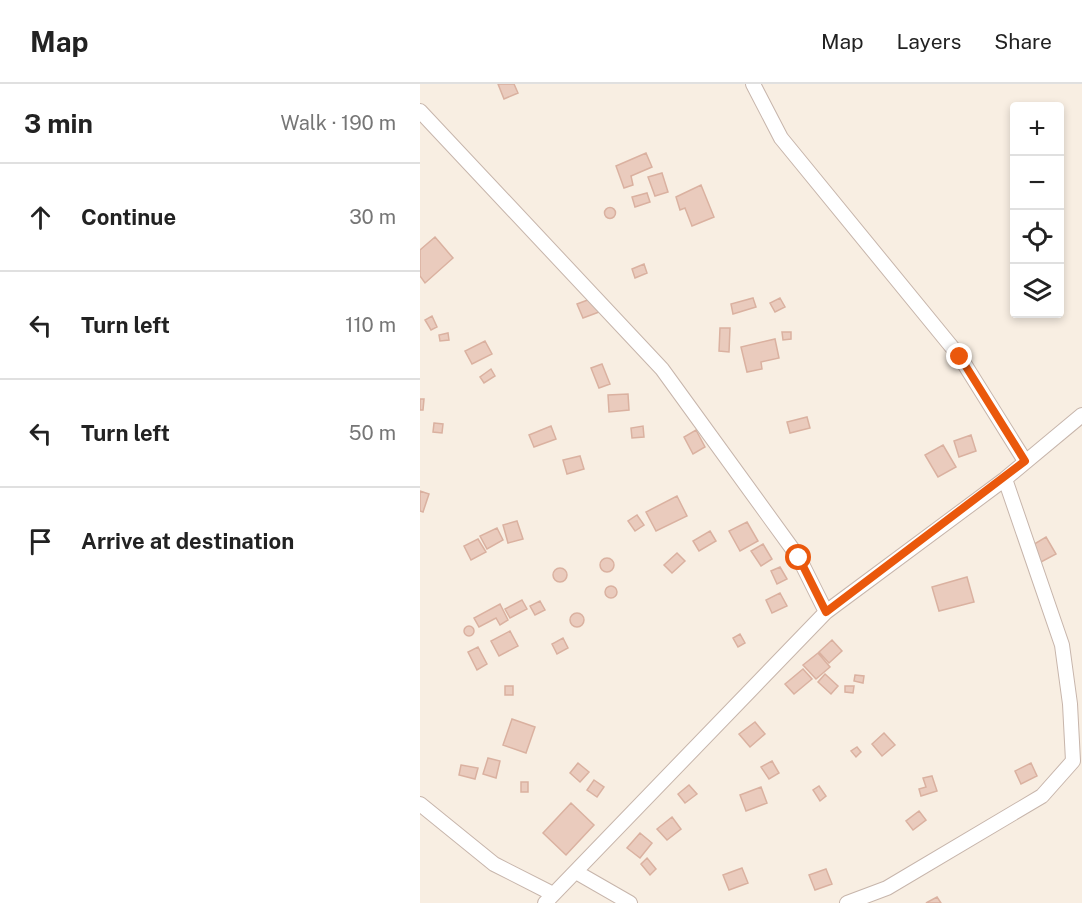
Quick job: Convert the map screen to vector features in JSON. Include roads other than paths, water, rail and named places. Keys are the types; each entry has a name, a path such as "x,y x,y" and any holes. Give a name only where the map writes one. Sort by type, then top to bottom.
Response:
{"street":[{"path":"753,84 781,138 960,357 1025,461"},
{"path":"420,111 662,369 799,558 826,612"},
{"path":"420,804 494,864 549,899 826,612 1005,479 1082,415"},
{"path":"847,903 887,888 1042,796 1073,761 1070,704 1062,645 1005,479"},
{"path":"576,872 630,903"}]}
